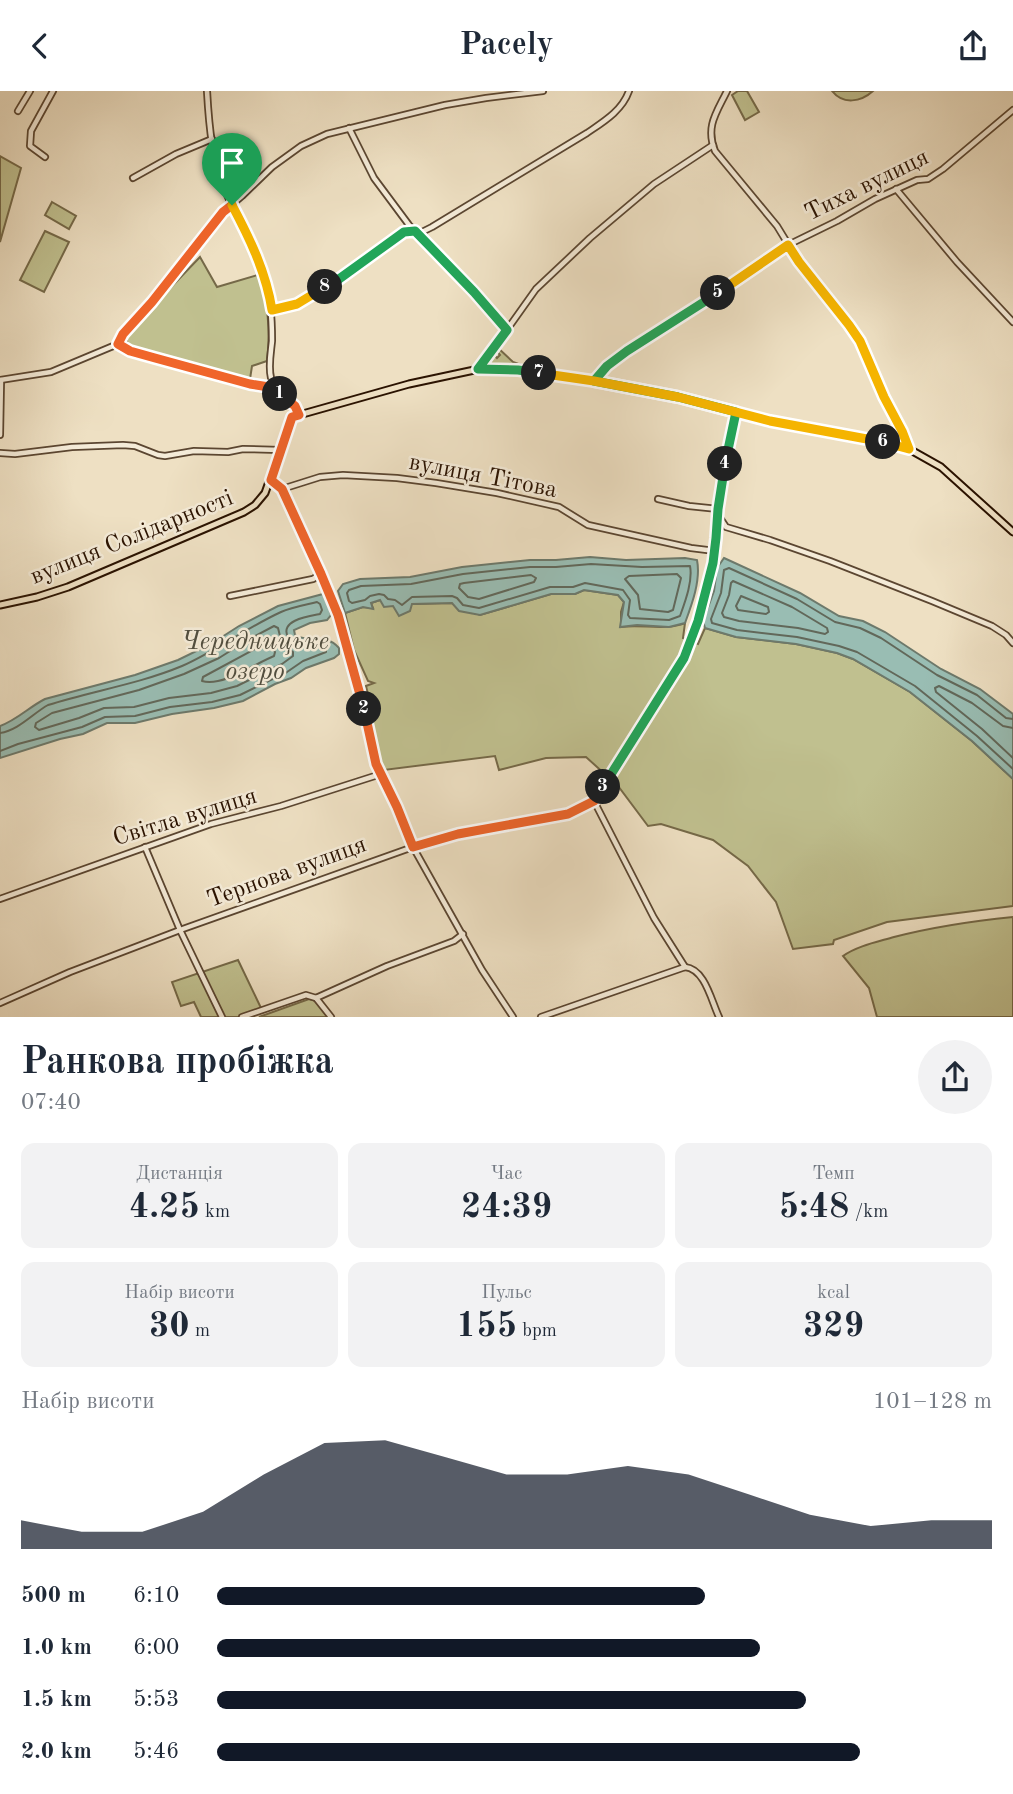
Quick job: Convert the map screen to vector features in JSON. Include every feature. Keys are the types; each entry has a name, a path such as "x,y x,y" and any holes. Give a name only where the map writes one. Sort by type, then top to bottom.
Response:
{"main road":[{"path":"299,415 409,384 478,369 518,370 594,381 909,449 941,467 1013,532"},
{"name":"вулиця Солідарності","path":"0,605 68,587 244,512 265,493 292,417 299,415"}],"street":[{"path":"18,111 30,91"},
{"path":"45,157 30,146 31,131 53,91"},
{"path":"207,91 208,120 222,184 262,269 269,292 272,310 270,377 275,388 291,401 299,415"},
{"path":"0,435 0,380 51,372 118,344 123,334 152,302 223,212 294,150 310,141 349,128 486,98 543,91"},
{"path":"272,310 297,304 339,279 404,232 422,232 432,227 587,133 608,119 625,100 629,91"},
{"path":"727,91 715,112 712,125 713,145 718,156 777,226 799,262 860,341 909,449"},
{"name":"Тиха вулиця","path":"594,381 607,366 627,351 710,299 788,245 896,189 917,180 928,179 1013,110"},
{"path":"349,128 374,178 415,231 507,330"},
{"path":"133,179 176,154 212,139"},
{"path":"478,369 536,289 590,238 654,184 713,145"},
{"path":"698,155 718,156"},
{"path":"896,189 957,262 1013,322"},
{"path":"118,344 130,351 165,361 275,388"},
{"path":"685,967 654,918 594,801 684,658 698,621 715,551 718,512 736,412"},
{"path":"0,453 116,445 135,446 165,456 194,451 280,450"},
{"name":"вулиця Тітова","path":"282,489 320,477 342,475 397,478 471,488 559,507 588,525 602,529 715,551"},
{"path":"271,480 282,489 338,615 376,764 413,847 482,970 513,1017"},
{"path":"658,499 718,512"},
{"path":"718,512 722,524 726,527 818,557 932,601 992,626 1013,643"},
{"path":"230,596 313,579 321,574"},
{"name":"Світла вулиця","path":"0,899 211,824 281,806 381,774"},
{"name":"Тернова вулиця","path":"0,1003 70,972 180,930 413,847 458,834 568,814 594,801"},
{"path":"145,847 180,930 222,1017"},
{"path":"316,998 387,965 454,941 463,933"},
{"path":"541,1017 685,967 692,968 701,977 719,1017"},
{"path":"242,1017 306,995 316,998 331,1017"}],"green space":[{"path":"738,91 747,91 759,112 745,120 732,95"},
{"path":"832,91 873,91 858,100 847,100"},
{"path":"0,156 21,168 0,242"},
{"path":"52,202 76,216 69,229 45,215"},
{"path":"45,231 69,242 44,292 20,280"},
{"path":"200,257 217,287 261,274 268,318 267,361 252,366 250,379 128,348 126,334"},
{"path":"497,347 513,362 527,367 526,369 487,366 489,358 497,358 500,355 495,349"},
{"path":"584,590 618,595 624,602 621,627 670,627 685,623 683,638 698,644 705,628 736,637 796,644 837,653 853,659 910,692 972,741 1013,779 1013,906 887,922 834,940 833,944 793,949 776,902 748,866 713,840 661,824 648,826 618,786 586,757 546,758 499,770 495,756 376,771 361,722 372,711 366,686 374,683 368,681 354,650 345,613 363,607 373,608 371,603 380,600 412,604 452,603 480,615 551,594 575,594"},
{"path":"1013,917 1013,1017 877,1017 869,988 843,956 867,945 909,933"},
{"path":"238,960 262,1010 247,1017 201,1017 194,1002 181,1006 172,982"},
{"path":"309,999 320,1002 330,1017 259,1017"}],"water":[{"name":"Чередницьке озеро","path":"590,557 697,560 697,584 685,623 669,627 620,627 624,602 618,595 584,590 575,594 551,594 480,615 459,611 452,603 412,604 410,611 399,616 393,606 384,607 380,600 371,603 373,609 363,607 345,613 338,591 343,584 360,579 410,577 462,567"},
{"path":"724,558 800,593 839,616 863,621 885,632 941,669 980,689 1013,714 1013,779 972,741 910,692 853,659 796,644 736,637 705,628 703,621 714,591 717,568"},
{"name":"Чередницьке озеро","path":"323,594 331,615 327,620 294,630 295,635 306,639 323,639 334,643 339,648 339,654 334,658 306,668 243,701 135,723 107,723 83,734 0,758 0,726 45,699 135,675 178,660 278,606"}],"route":[{"path":"232,205 223,212 152,302 123,334 118,344 130,351 250,384 275,388 291,401 298,411 299,415 292,417 271,480 282,489 338,615 376,764 413,847 458,834 568,814 594,801 684,658 698,621 713,563 718,509 724,472 736,412 678,397 594,381 607,366 788,245 860,341 909,449 877,440 770,421 678,397 594,381 518,370 478,369 507,330 415,231 404,232 339,279 297,304 272,310 262,269 232,205"}]}
